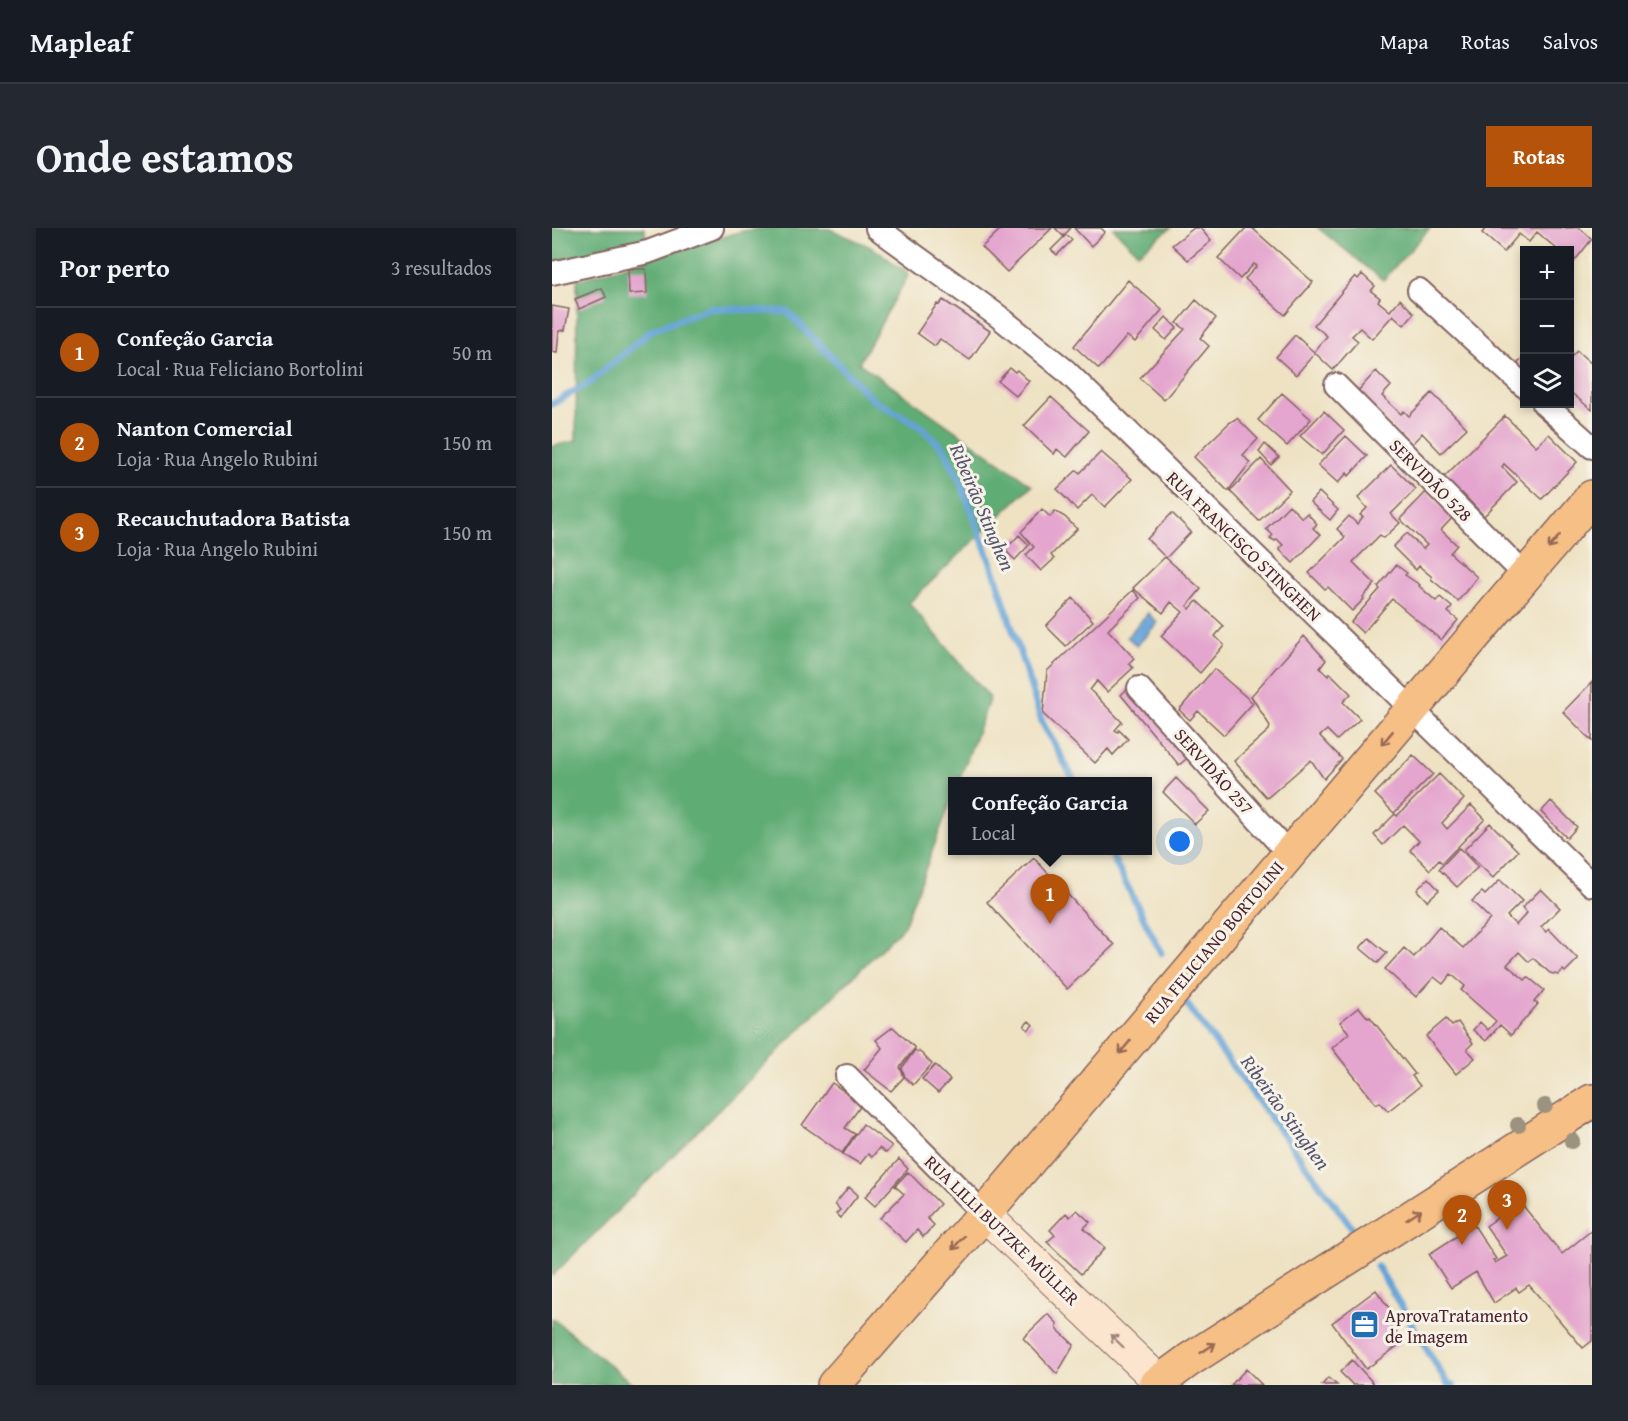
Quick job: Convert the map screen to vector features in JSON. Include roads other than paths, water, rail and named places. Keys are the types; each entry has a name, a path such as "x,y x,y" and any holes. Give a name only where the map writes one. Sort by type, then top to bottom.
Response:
{"main road":[{"name":"RUA FELICIANO BORTOLINI","path":"834,1385 984,1214 1592,497"},
{"path":"1157,1383 1592,1101"}],"street":[{"path":"552,273 648,252 712,228"},
{"name":"RUA FRANCISCO STINGHEN","path":"877,228 998,316 1065,371 1592,885"},
{"path":"1419,290 1520,382"},
{"name":"SERVIDÃO 528","path":"1336,386 1526,575"},
{"path":"1548,408 1592,447"},
{"name":"SERVIDÃO 257","path":"1139,688 1288,854"},
{"name":"RUA LILLI BUTZKE MÜLLER","path":"847,1076 1157,1383"}],"water":[{"path":"1148,613 1157,623 1137,646 1127,637"}],"waterway":[{"name":"Ribeirão Stinghen","path":"552,404 589,383 652,330 710,308 788,312 872,399 920,426 944,449 963,488 996,577 1042,722 1072,777"},
{"name":"Ribeirão Stinghen","path":"1112,855 1161,953"},
{"name":"Ribeirão Stinghen","path":"1186,1003 1361,1240"},
{"name":"Ribeirão Stinghen","path":"1377,1266 1447,1383 1453,1385"}],"place":[{"name":"Confeção Garcia","path":"1050,924"},
{"name":"Recauchutadora Batista","path":"1507,1230"},
{"name":"Nanton Comercial","path":"1462,1245"},
{"name":"AprovaTratamento de Imagem","path":"1364,1325"}]}
